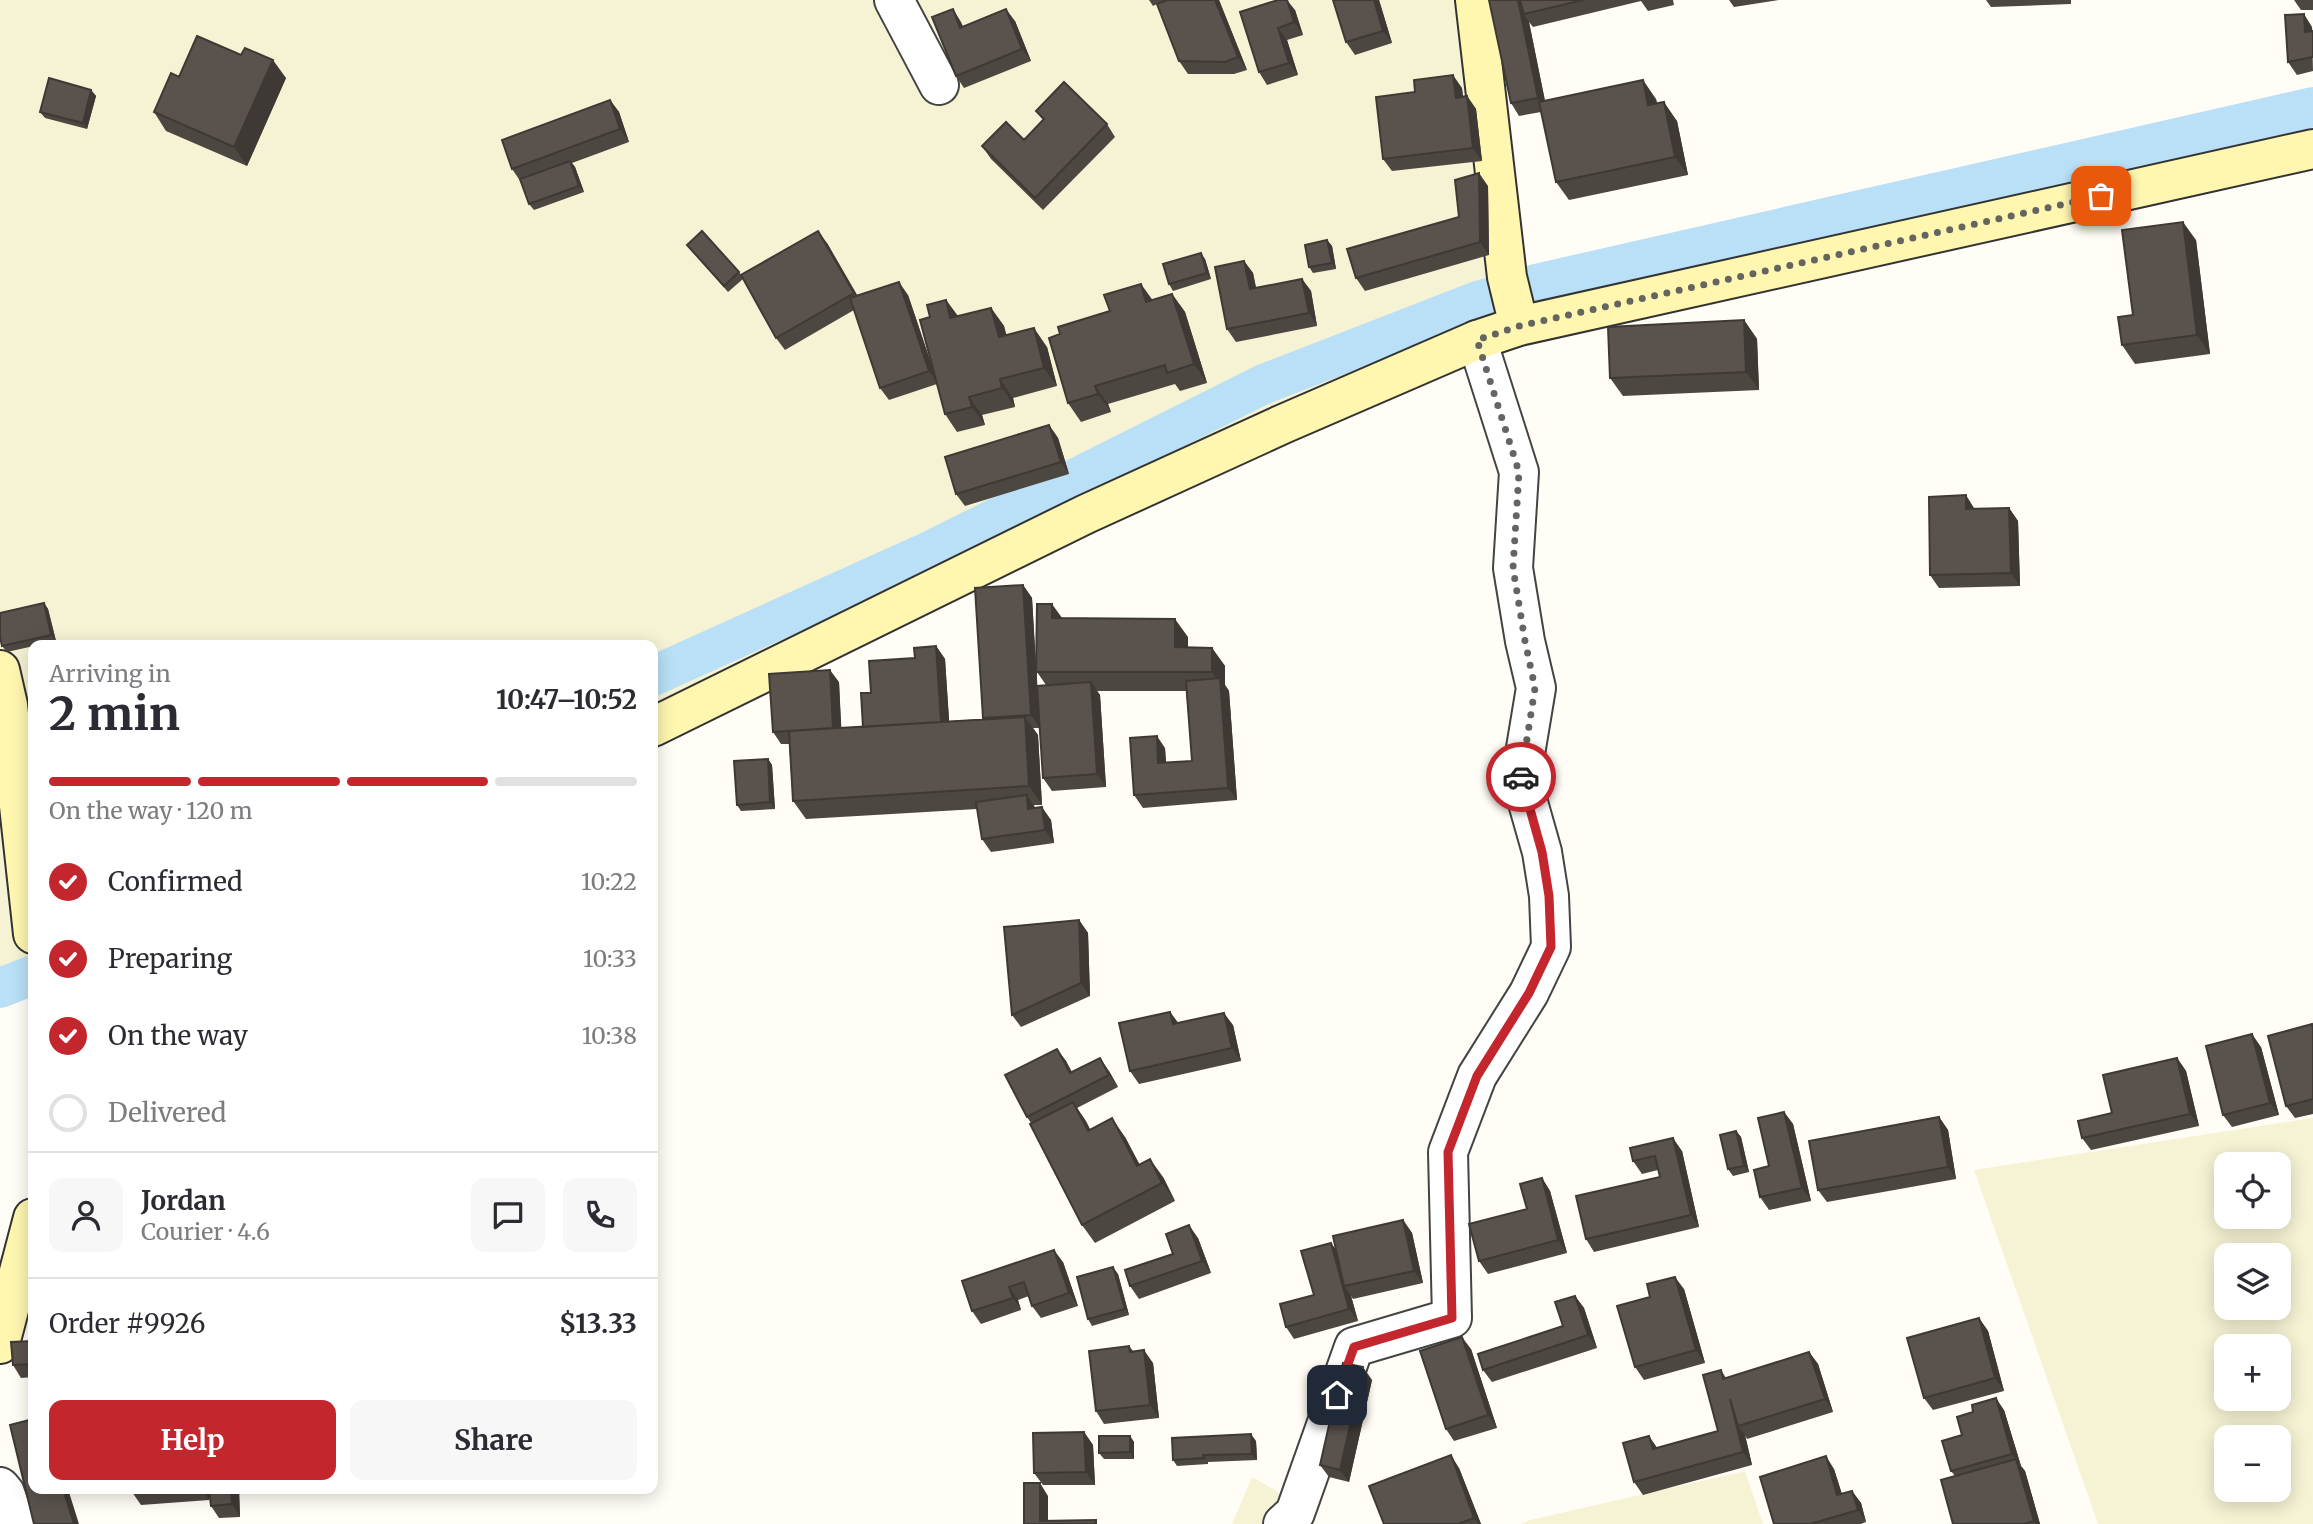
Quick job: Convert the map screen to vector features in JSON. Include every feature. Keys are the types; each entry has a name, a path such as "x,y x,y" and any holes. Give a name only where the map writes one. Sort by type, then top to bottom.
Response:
{"street":[{"path":"894,0 939,85"},
{"path":"1475,0 1514,304"},
{"path":"658,725 1086,514 1283,424 1477,340 1514,304 2313,149"},
{"path":"1283,1524 1295,1513 1354,1347 1452,1318 1448,1152 1477,1076 1529,993 1551,947 1549,896 1542,852 1521,778 1535,688 1513,568 1519,472 1477,340"},
{"path":"0,670 8,705 28,888"},
{"path":"0,1344 28,1237"},
{"path":"0,1487 5,1493 16,1524"}],"shaded area":[{"path":"0,0 1475,0 1519,326 658,725 658,640 28,640 28,977 0,988"},
{"path":"2313,1118 2313,1524 2098,1524 1974,1170"},
{"path":"1745,1471 1763,1524 1520,1524 1530,1520"},
{"path":"1252,1477 1280,1493 1314,1524 1232,1524"}],"building":[{"path":"1167,0 1215,0 1238,57 1225,62 1179,61 1157,4"},
{"path":"1278,0 1287,0 1294,22 1278,28 1289,63 1259,72 1240,12"},
{"path":"1333,0 1374,0 1383,31 1346,42"},
{"path":"1489,0 1518,0 1538,98 1511,103"},
{"path":"1520,0 1583,0 1524,14"},
{"path":"953,9 960,28 1006,9 1022,49 956,76 932,17"},
{"path":"2304,14 2305,32 2313,31 2313,57 2288,62 2285,15"},
{"path":"197,36 241,55 245,48 273,60 234,147 154,112 171,73 179,77"},
{"path":"1453,75 1456,98 1467,96 1473,148 1383,159 1376,97 1415,92 1414,80"},
{"path":"49,78 91,90 83,123 40,112"},
{"path":"1643,80 1648,105 1664,102 1675,157 1556,182 1539,102"},
{"path":"1064,82 1107,124 1035,198 982,146 1006,122 1024,140 1044,119 1036,111"},
{"path":"610,100 620,129 512,169 502,140"},
{"path":"570,161 579,186 529,204 520,179"},
{"path":"1479,173 1480,242 1356,278 1347,249 1459,217 1455,180"},
{"path":"2183,222 2197,335 2122,345 2118,317 2133,315 2122,230"},
{"path":"702,231 739,272 724,286 687,245"},
{"path":"818,231 854,293 776,338 741,275"},
{"path":"1327,240 1332,263 1309,267 1305,245"},
{"path":"1201,253 1207,273 1169,284 1163,264"},
{"path":"1244,261 1250,289 1302,279 1309,313 1227,329 1215,267"},
{"path":"899,282 929,371 880,388 850,298"},
{"path":"1141,284 1146,302 1172,294 1194,364 1167,373 1165,365 1095,386 1098,394 1068,403 1049,338 1060,334 1058,327 1110,311 1104,295"},
{"path":"946,300 950,318 991,308 999,337 1034,328 1044,368 1000,379 1002,388 969,397 972,407 945,414 920,320 930,317 927,305"},
{"path":"1744,320 1746,372 1610,378 1608,327"},
{"path":"1049,425 1061,462 956,494 945,457"},
{"path":"1966,495 1966,509 2009,508 2011,573 1930,575 1929,497"},
{"path":"1023,585 1031,715 983,718 975,588"},
{"path":"44,603 51,635 2,646 0,613"},
{"path":"1037,604 1052,604 1052,618 1175,619 1175,647 1212,648 1212,672 1036,672"},
{"path":"936,646 941,722 863,727 861,693 871,693 869,661 915,658 914,648"},
{"path":"830,670 833,728 773,732 769,674"},
{"path":"1220,678 1228,788 1134,795 1130,738 1157,736 1158,763 1192,761 1186,681"},
{"path":"1091,682 1097,774 1043,778 1037,686"},
{"path":"1025,717 1029,786 793,801 789,731"},
{"path":"768,759 770,802 737,805 734,761"},
{"path":"1027,795 1028,809 1042,807 1045,830 982,839 976,802"},
{"path":"1079,920 1081,983 1012,1015 1004,927"},
{"path":"1170,1012 1173,1024 1224,1013 1232,1048 1130,1071 1119,1023"},
{"path":"2312,1024 2313,1099 2286,1106 2268,1036"},
{"path":"2252,1034 2270,1103 2223,1115 2206,1046"},
{"path":"1057,1049 1070,1073 1100,1058 1109,1075 1027,1117 1005,1075"},
{"path":"2177,1058 2190,1114 2082,1138 2078,1121 2112,1113 2103,1075"},
{"path":"1073,1102 1088,1131 1112,1118 1137,1166 1150,1159 1162,1183 1082,1225 1030,1124"},
{"path":"1784,1112 1802,1188 1760,1197 1754,1170 1769,1166 1758,1118"},
{"path":"1939,1117 1948,1167 1818,1190 1809,1141"},
{"path":"1736,1131 1744,1166 1728,1169 1720,1135"},
{"path":"1673,1138 1691,1215 1586,1239 1576,1196 1660,1177 1655,1156 1633,1161 1630,1148"},
{"path":"1542,1178 1558,1240 1479,1261 1469,1224 1527,1209 1520,1184"},
{"path":"1403,1220 1414,1271 1344,1286 1333,1236"},
{"path":"1189,1225 1202,1261 1130,1286 1125,1270 1173,1254 1166,1234"},
{"path":"1331,1243 1349,1309 1286,1327 1280,1304 1314,1295 1301,1251"},
{"path":"1054,1250 1069,1293 1032,1306 1024,1282 1009,1287 1013,1298 972,1311 962,1281"},
{"path":"1113,1267 1125,1309 1088,1319 1077,1277"},
{"path":"1675,1277 1696,1350 1635,1367 1617,1306 1650,1297 1647,1284"},
{"path":"1575,1296 1588,1335 1483,1370 1478,1354 1563,1326 1555,1302"},
{"path":"1979,1318 1995,1378 1924,1398 1907,1338"},
{"path":"1462,1337 1488,1415 1446,1429 1420,1351"},
{"path":"28,1341 28,1364 13,1365 11,1342"},
{"path":"1129,1346 1130,1352 1144,1350 1150,1405 1096,1411 1089,1351"},
{"path":"1809,1352 1825,1399 1738,1426 1730,1399 1743,1452 1634,1482 1623,1443 1649,1436 1653,1449 1718,1431 1703,1375 1721,1370 1723,1379"},
{"path":"1343,1363 1363,1367 1340,1470 1320,1465"},
{"path":"1996,1398 2012,1454 1951,1471 1942,1441 1962,1435 1957,1417 1973,1412 1972,1405"},
{"path":"28,1420 28,1494 65,1494 74,1524 34,1524 10,1425"},
{"path":"1084,1432 1086,1472 1034,1473 1033,1433"},
{"path":"1251,1434 1252,1454 1203,1455 1204,1458 1173,1460 1172,1438"},
{"path":"1099,1436 1130,1436 1130,1452 1099,1453"},
{"path":"1451,1455 1474,1518 1458,1524 1384,1524 1369,1486"},
{"path":"1826,1456 1837,1495 1852,1491 1858,1510 1810,1524 1774,1524 1760,1477"},
{"path":"2016,1459 2034,1521 2024,1524 1953,1524 1941,1480"},
{"path":"1024,1483 1040,1483 1040,1521 1096,1520 1096,1524 1024,1524"},
{"path":"210,1494 231,1494 232,1504 211,1506"}],"waterway":[{"path":"658,674 930,551 1264,384 1478,301 1536,284 2313,107"},
{"path":"0,988 28,977"}],"way so far":[{"path":"1521,777 1535,688 1513,568 1519,472 1477,340 1519,326 2101,196"}],"route":[{"path":"1337,1395 1354,1347 1452,1318 1448,1152 1477,1076 1529,993 1551,947 1549,896 1542,852 1521,777"}]}
